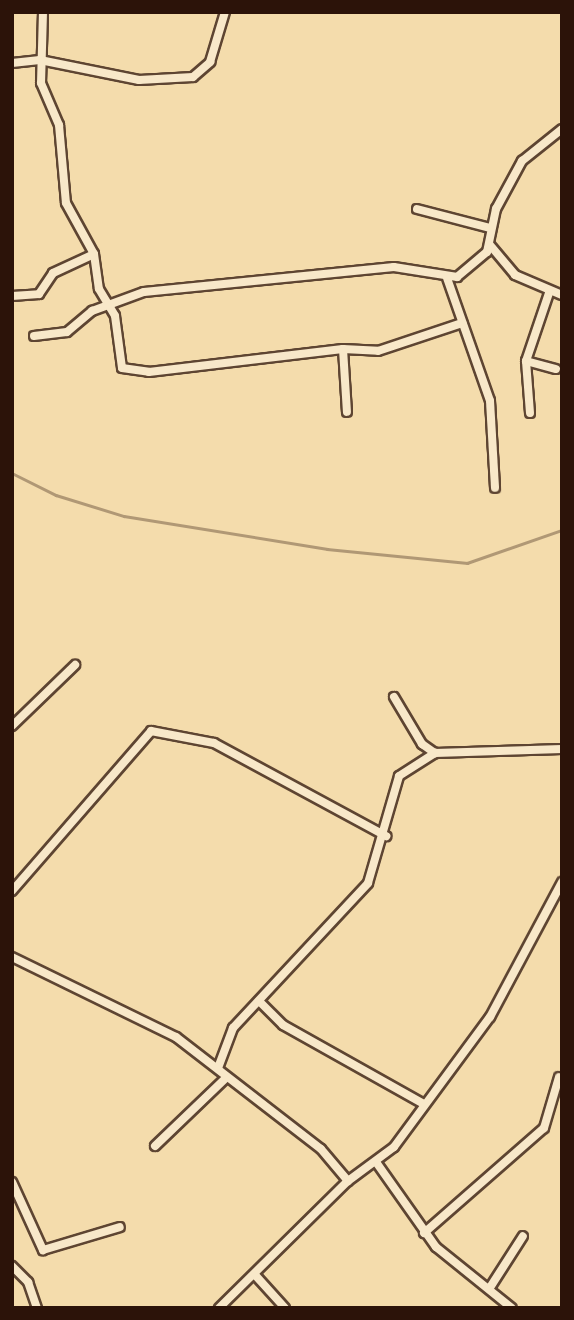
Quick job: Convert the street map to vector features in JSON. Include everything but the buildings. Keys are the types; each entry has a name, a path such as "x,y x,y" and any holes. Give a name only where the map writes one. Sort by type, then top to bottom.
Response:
{"street":[{"path":"43,12 40,60 43,94 59,125 66,203 94,254 99,289 112,306 122,368 134,371 343,349 378,351 462,323"},
{"path":"12,63 40,60 139,80 193,77 210,62 225,12"},
{"path":"34,336 66,332 92,311 112,306 144,292 394,267 447,278 471,271 490,244 490,228 522,161 562,129"},
{"path":"417,209 490,228"},
{"path":"490,244 515,275 549,293 562,295"},
{"path":"12,296 39,295 53,273 94,254"},
{"path":"447,278 490,401 495,488"},
{"path":"530,413 526,361 549,293"},
{"path":"343,349 347,412"},
{"path":"526,361 556,369"},
{"path":"12,726 75,665"},
{"path":"394,697 422,744 435,752 562,750"},
{"path":"12,891 151,731 214,743 386,836"},
{"path":"218,1068 233,1027 260,1002 368,883 386,836 399,776 435,752"},
{"path":"219,1308 256,1276 348,1181 376,1162 424,1104 490,1017 562,882"},
{"path":"12,957 163,1029 218,1068 226,1078 321,1149 348,1181"},
{"path":"260,1002 283,1025 424,1104"},
{"path":"424,1233 544,1128 559,1077"},
{"path":"155,1146 226,1078"},
{"path":"376,1162 424,1233 491,1286 512,1308"},
{"path":"12,1182 43,1250 120,1227"},
{"path":"491,1286 523,1236"},
{"path":"12,1266 28,1282 37,1308"},
{"path":"256,1276 285,1308"}],"waterway":[{"path":"12,473 56,495 124,516 327,549 467,563 562,530"}]}
